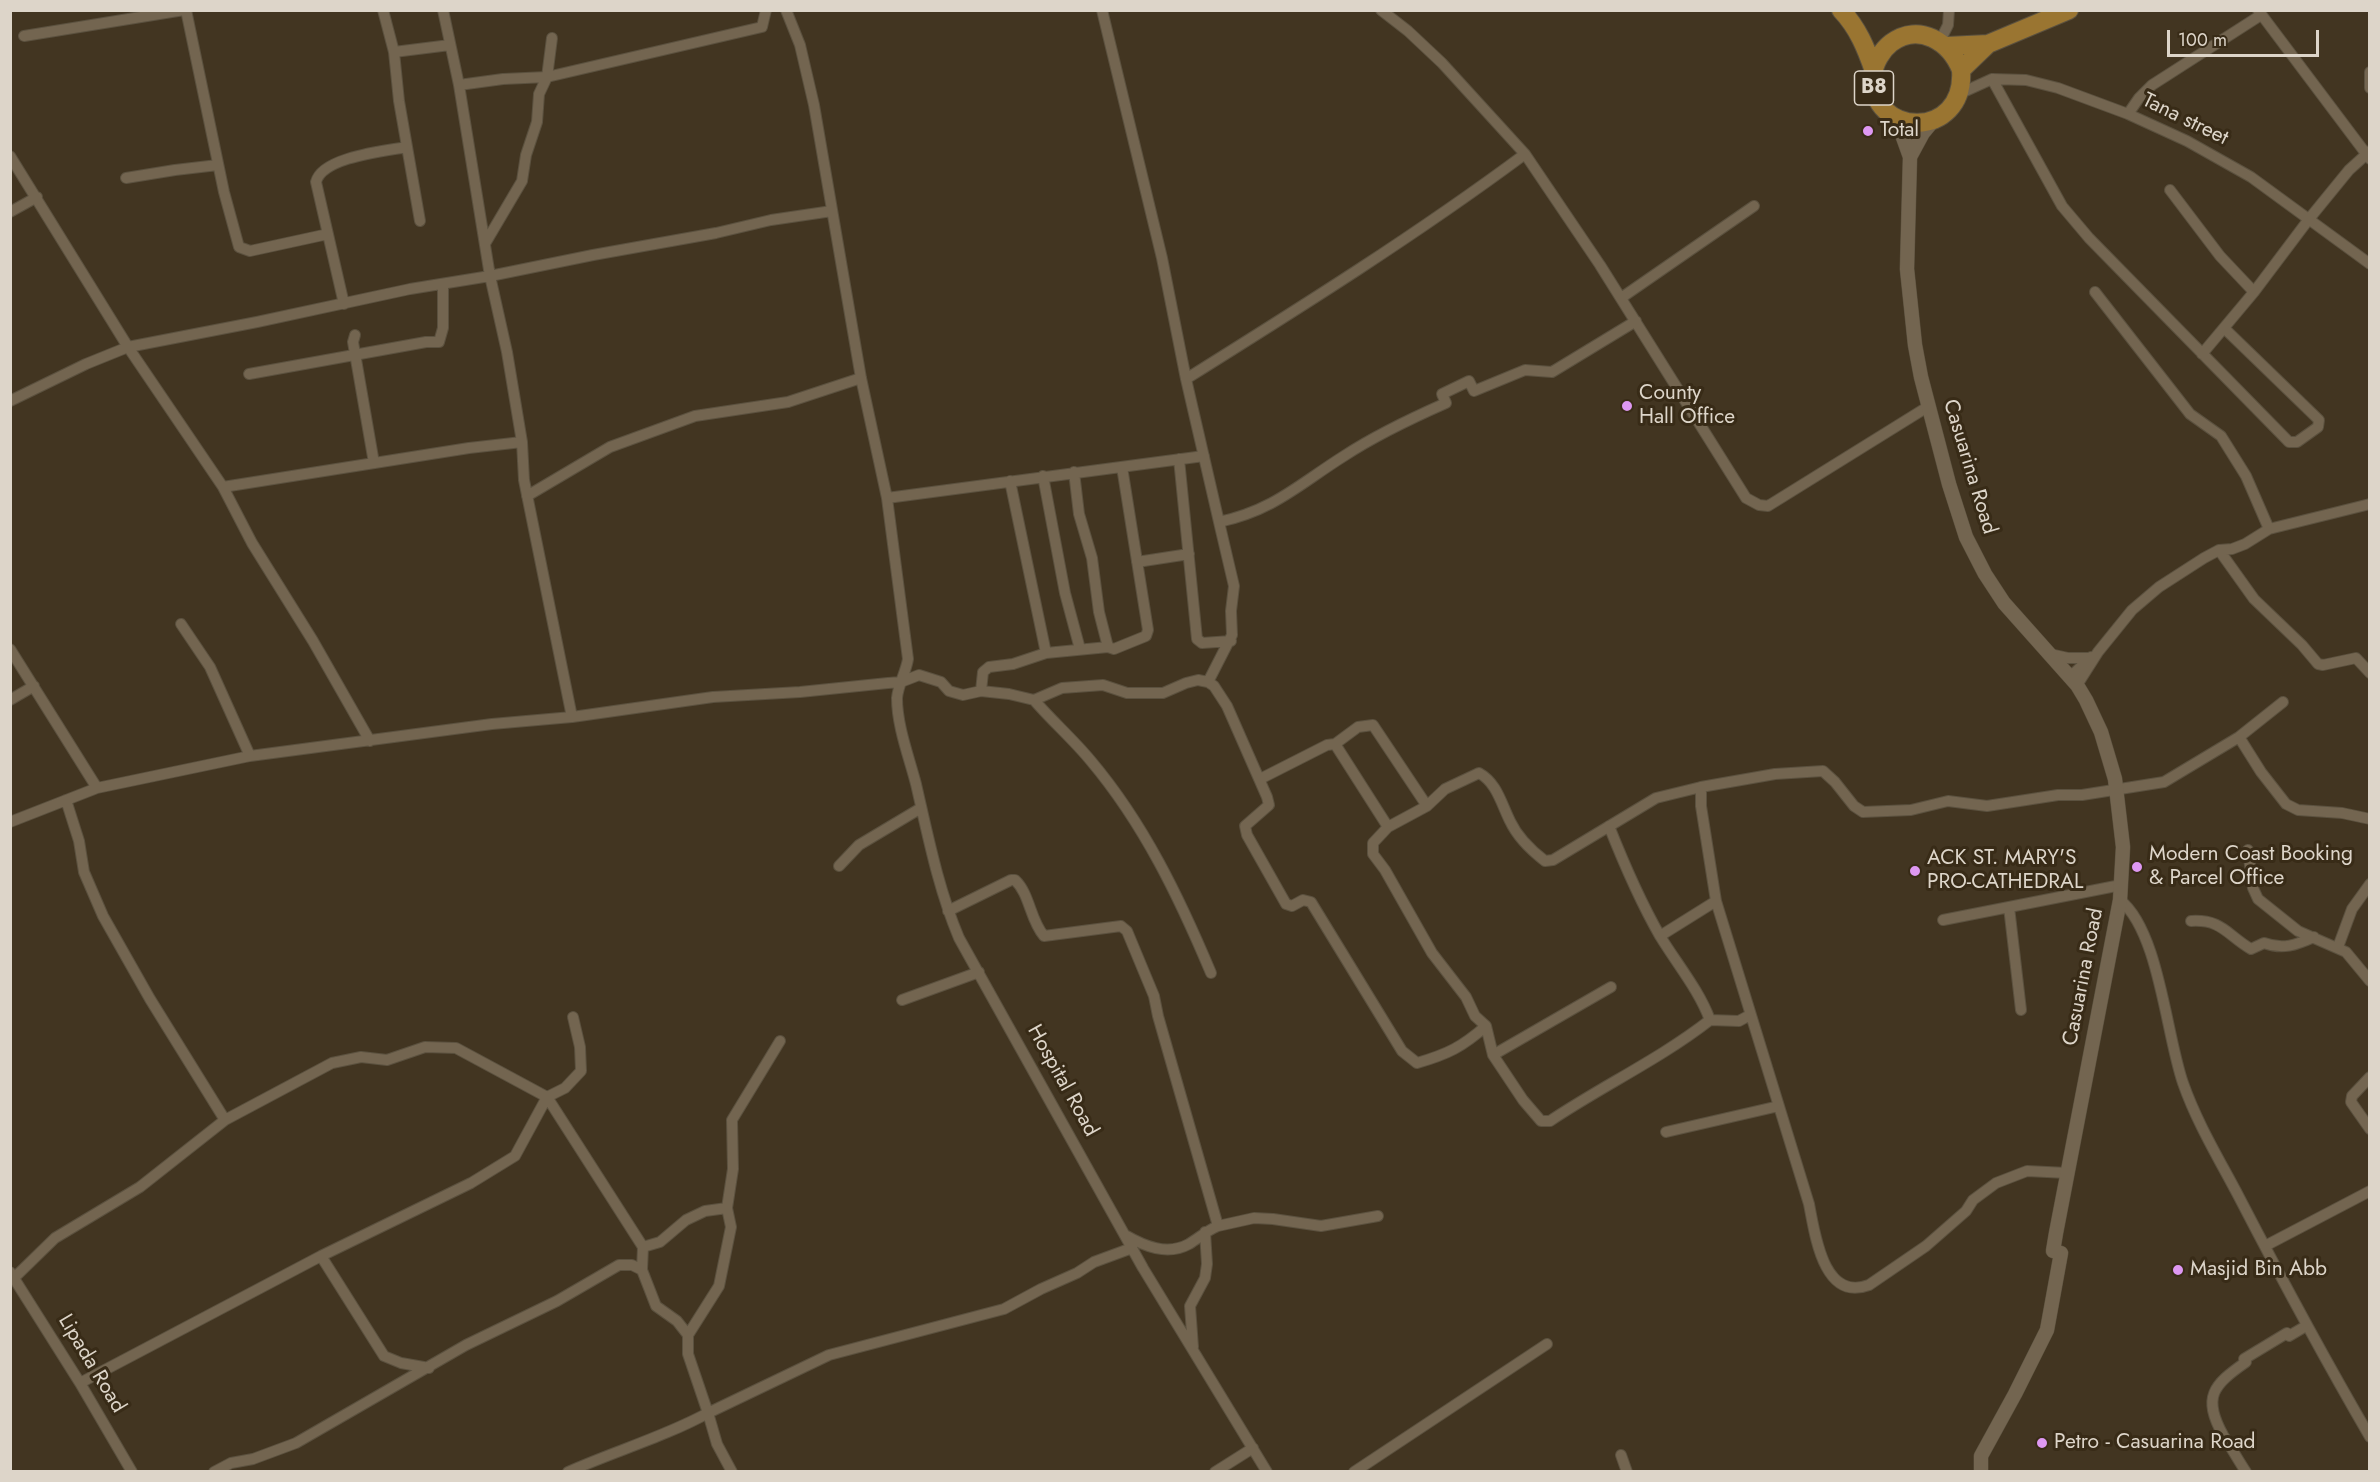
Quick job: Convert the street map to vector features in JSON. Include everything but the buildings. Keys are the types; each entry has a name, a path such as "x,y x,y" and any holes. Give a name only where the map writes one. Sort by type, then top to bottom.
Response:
{"highway":[{"path":"1961,70 1988,44 2069,10"},
{"path":"1847,17 1892,42"},
{"path":"1847,17 1865,45 1874,71"},
{"name":"B8","path":"1933,121 1914,124 1896,118 1885,110 1877,98 1873,85 1874,71 1880,55 1892,42 1907,36 1924,35 1943,44"},
{"path":"1943,44 1988,44"},
{"path":"1933,121 1953,106 1962,82 1961,70 1956,57 1943,44"}],"street":[{"path":"24,36 185,10 218,165 239,247 250,251 328,234"},
{"path":"383,10 394,52 420,221"},
{"path":"459,85 502,79 547,77 762,27 766,10"},
{"name":"Hospital Road","path":"786,10 800,45 814,105 861,378 887,498 908,659 907,670 897,698 899,713 948,911 959,938 1131,1248 1267,1472"},
{"path":"1102,10 1162,258 1186,379 1234,586 1231,641 1208,682"},
{"path":"1381,10 1408,31 1442,63 1525,154 1568,215 1746,498 1768,506 1929,406"},
{"path":"1943,44 1949,10"},
{"path":"444,11 459,85 470,166 486,242 490,276 507,352 522,442 527,496 572,717"},
{"path":"2128,114 2152,85 2259,13 2368,155 2349,170 2254,292 2202,354"},
{"path":"486,242 522,181 526,155 537,122 539,94 547,77 552,38"},
{"path":"394,52 450,45"},
{"path":"2370,72 2370,88"},
{"path":"1992,79 2062,206 2074,222 2289,442 2297,442 2318,427 2319,420 2224,328"},
{"name":"Tana street","path":"1959,94 1992,79 2026,80 2128,114 2218,157 2251,177 2370,264"},
{"path":"1896,118 1910,157"},
{"path":"1910,157 1923,133 1933,121"},
{"path":"344,304 316,182 318,176 323,170 348,158 407,147"},
{"path":"1186,379 1320,296 1470,195 1525,154"},
{"path":"10,156 128,347 223,487 252,543 313,641 370,741"},
{"name":"Casuarina Road","path":"1910,157 1907,210 1908,289 1914,345 1966,537 1984,574 2004,603 2050,654 2086,699 2107,752 2116,789 2123,847 2120,900 2053,1251 2061,1252 2047,1330 1981,1456 1981,1472"},
{"path":"126,178 218,165"},
{"path":"2169,190 2220,256 2254,292"},
{"path":"10,212 37,197"},
{"path":"1621,298 1754,206"},
{"path":"10,401 86,363 128,347 410,289 443,285 771,220 832,211"},
{"path":"249,374 426,342 439,342 443,328 443,285"},
{"path":"2095,292 2190,414 2221,436 2246,476 2269,529"},
{"path":"1219,522 1242,517 1277,502 1345,455 1446,403 1442,393 1469,381 1474,391 1525,370 1552,372 1636,321"},
{"path":"355,335 353,342 374,463"},
{"path":"527,496 610,447 695,416 788,402 861,378"},
{"path":"223,487 522,442"},
{"path":"887,498 1204,456"},
{"path":"1179,459 1197,639 1202,643 1231,641"},
{"path":"981,691 982,675 986,669 1013,664 1046,653 1108,647 1114,650 1146,636 1148,630 1122,467"},
{"path":"1074,472 1079,514 1092,558 1099,612 1108,647"},
{"path":"1043,476 1065,593 1080,650"},
{"path":"1010,481 1046,653"},
{"path":"2073,681 2132,610 2159,587 2204,558 2219,550 2239,546 2269,529 2370,504"},
{"path":"2219,550 2254,599 2302,645 2318,664 2356,658 2370,673"},
{"path":"1137,562 1189,554"},
{"path":"181,624 210,667 250,756"},
{"path":"10,649 98,788"},
{"path":"2050,654 2068,658 2093,659"},
{"path":"2086,699 2093,659"},
{"path":"10,822 98,788 250,756 492,724 572,717 713,697 800,692 901,682 919,675 941,682 949,691 963,694 981,691 1034,700 1062,688 1104,685 1128,693 1163,693 1198,680 1208,682 1214,687 1227,706 1260,778 1269,805 1245,826 1247,835 1288,906 1303,900 1311,902 1402,1052 1417,1063 1447,1054 1469,1041 1486,1026"},
{"path":"10,700 34,686"},
{"path":"1034,700 1090,760 1153,848 1211,973"},
{"path":"1750,1015 1739,1021 1710,1020 1665,1052 1546,1122 1536,1117 1493,1055 1486,1026 1475,1016 1466,998 1432,953 1385,870 1373,855 1373,843 1388,827 1427,806 1445,789 1479,773 1487,778 1496,790 1511,824 1531,849 1545,861 1553,860 1663,795 1775,774 1823,771 1854,806 1863,812 1911,810 1948,801 1987,806 2058,795 2082,795 2164,782 2239,737 2283,702"},
{"path":"1260,778 1327,745 1335,744 1358,727 1372,725 1427,806"},
{"path":"2239,737 2261,772 2286,804 2298,810 2343,813 2370,819"},
{"path":"1335,744 1388,827"},
{"path":"1701,787 1701,806 1716,901 1829,1273 1836,1280 1848,1286 1860,1287 1871,1283 1926,1246 1966,1211 1973,1200 1996,1183 2026,1171 2067,1173"},
{"path":"66,801 79,841 84,873 103,916 150,999 225,1120"},
{"path":"839,866 860,845 921,808"},
{"path":"1608,826 1633,886 1660,936 1704,1004 1710,1020"},
{"path":"2248,850 2251,879 2258,899 2298,931 2346,951 2370,981"},
{"path":"948,911 1015,880 1026,897 1039,930 1044,936 1121,926 1127,931 1154,996 1155,1007 1218,1227"},
{"path":"2338,947 2352,909 2370,884"},
{"path":"1943,920 2121,885"},
{"path":"2120,900 2136,917 2153,960 2182,1081 2196,1117 2306,1326 2370,1437"},
{"path":"1660,936 1716,901"},
{"path":"2009,907 2021,1010"},
{"path":"2191,921 2206,920 2223,926 2251,949 2264,943 2275,947 2291,946 2314,937"},
{"path":"902,1000 979,972"},
{"path":"1493,1055 1611,987"},
{"path":"80,1383 321,1256 471,1183 515,1156 548,1097 565,1088 581,1071 580,1047 573,1017"},
{"path":"732,1472 717,1444 688,1354 688,1335 719,1286 731,1227 727,1208 733,1169 732,1120 780,1041"},
{"path":"13,1275 55,1238 140,1187 225,1120 332,1063 362,1057 387,1060 425,1047 456,1048 548,1097 643,1247 642,1270 656,1306 677,1321 688,1335"},
{"path":"2370,1077 2352,1096 2351,1102 2370,1130"},
{"path":"1666,1132 1779,1106"},
{"path":"2265,1246 2370,1191"},
{"path":"643,1247 660,1242 686,1220 705,1211 727,1208"},
{"path":"1124,1235 1143,1245 1158,1249 1175,1249 1188,1244 1205,1232 1254,1218 1321,1226 1378,1216"},
{"path":"1193,1350 1190,1306 1205,1278 1207,1264 1205,1232"},
{"path":"568,1472 611,1453 675,1431 829,1355 1004,1309 1041,1289 1077,1274 1094,1262 1131,1248"},
{"path":"321,1256 384,1356 401,1363 429,1368"},
{"path":"214,1472 231,1463 253,1459 296,1443 490,1333 557,1301 619,1265 632,1265 642,1270"},
{"name":"Lipada Road","path":"13,1275 132,1472"},
{"path":"2246,1472 2212,1416 2212,1398 2220,1384 2246,1362 2244,1359 2288,1333 2289,1336 2306,1326"},
{"path":"1354,1472 1547,1344"},
{"path":"1215,1472 1253,1448"},
{"path":"1621,1455 1627,1472"}],"place":[{"name":"Total","path":"1868,131"},
{"name":"County Hall Office","path":"1627,406"},
{"name":"Modern Coast Booking & Parcel Office","path":"2137,867"},
{"name":"ACK ST. MARY'S PRO-CATHEDRAL","path":"1915,871"},
{"name":"Masjid Bin Abb","path":"2178,1270"},
{"name":"Petro - Casuarina Road","path":"2042,1443"}]}
